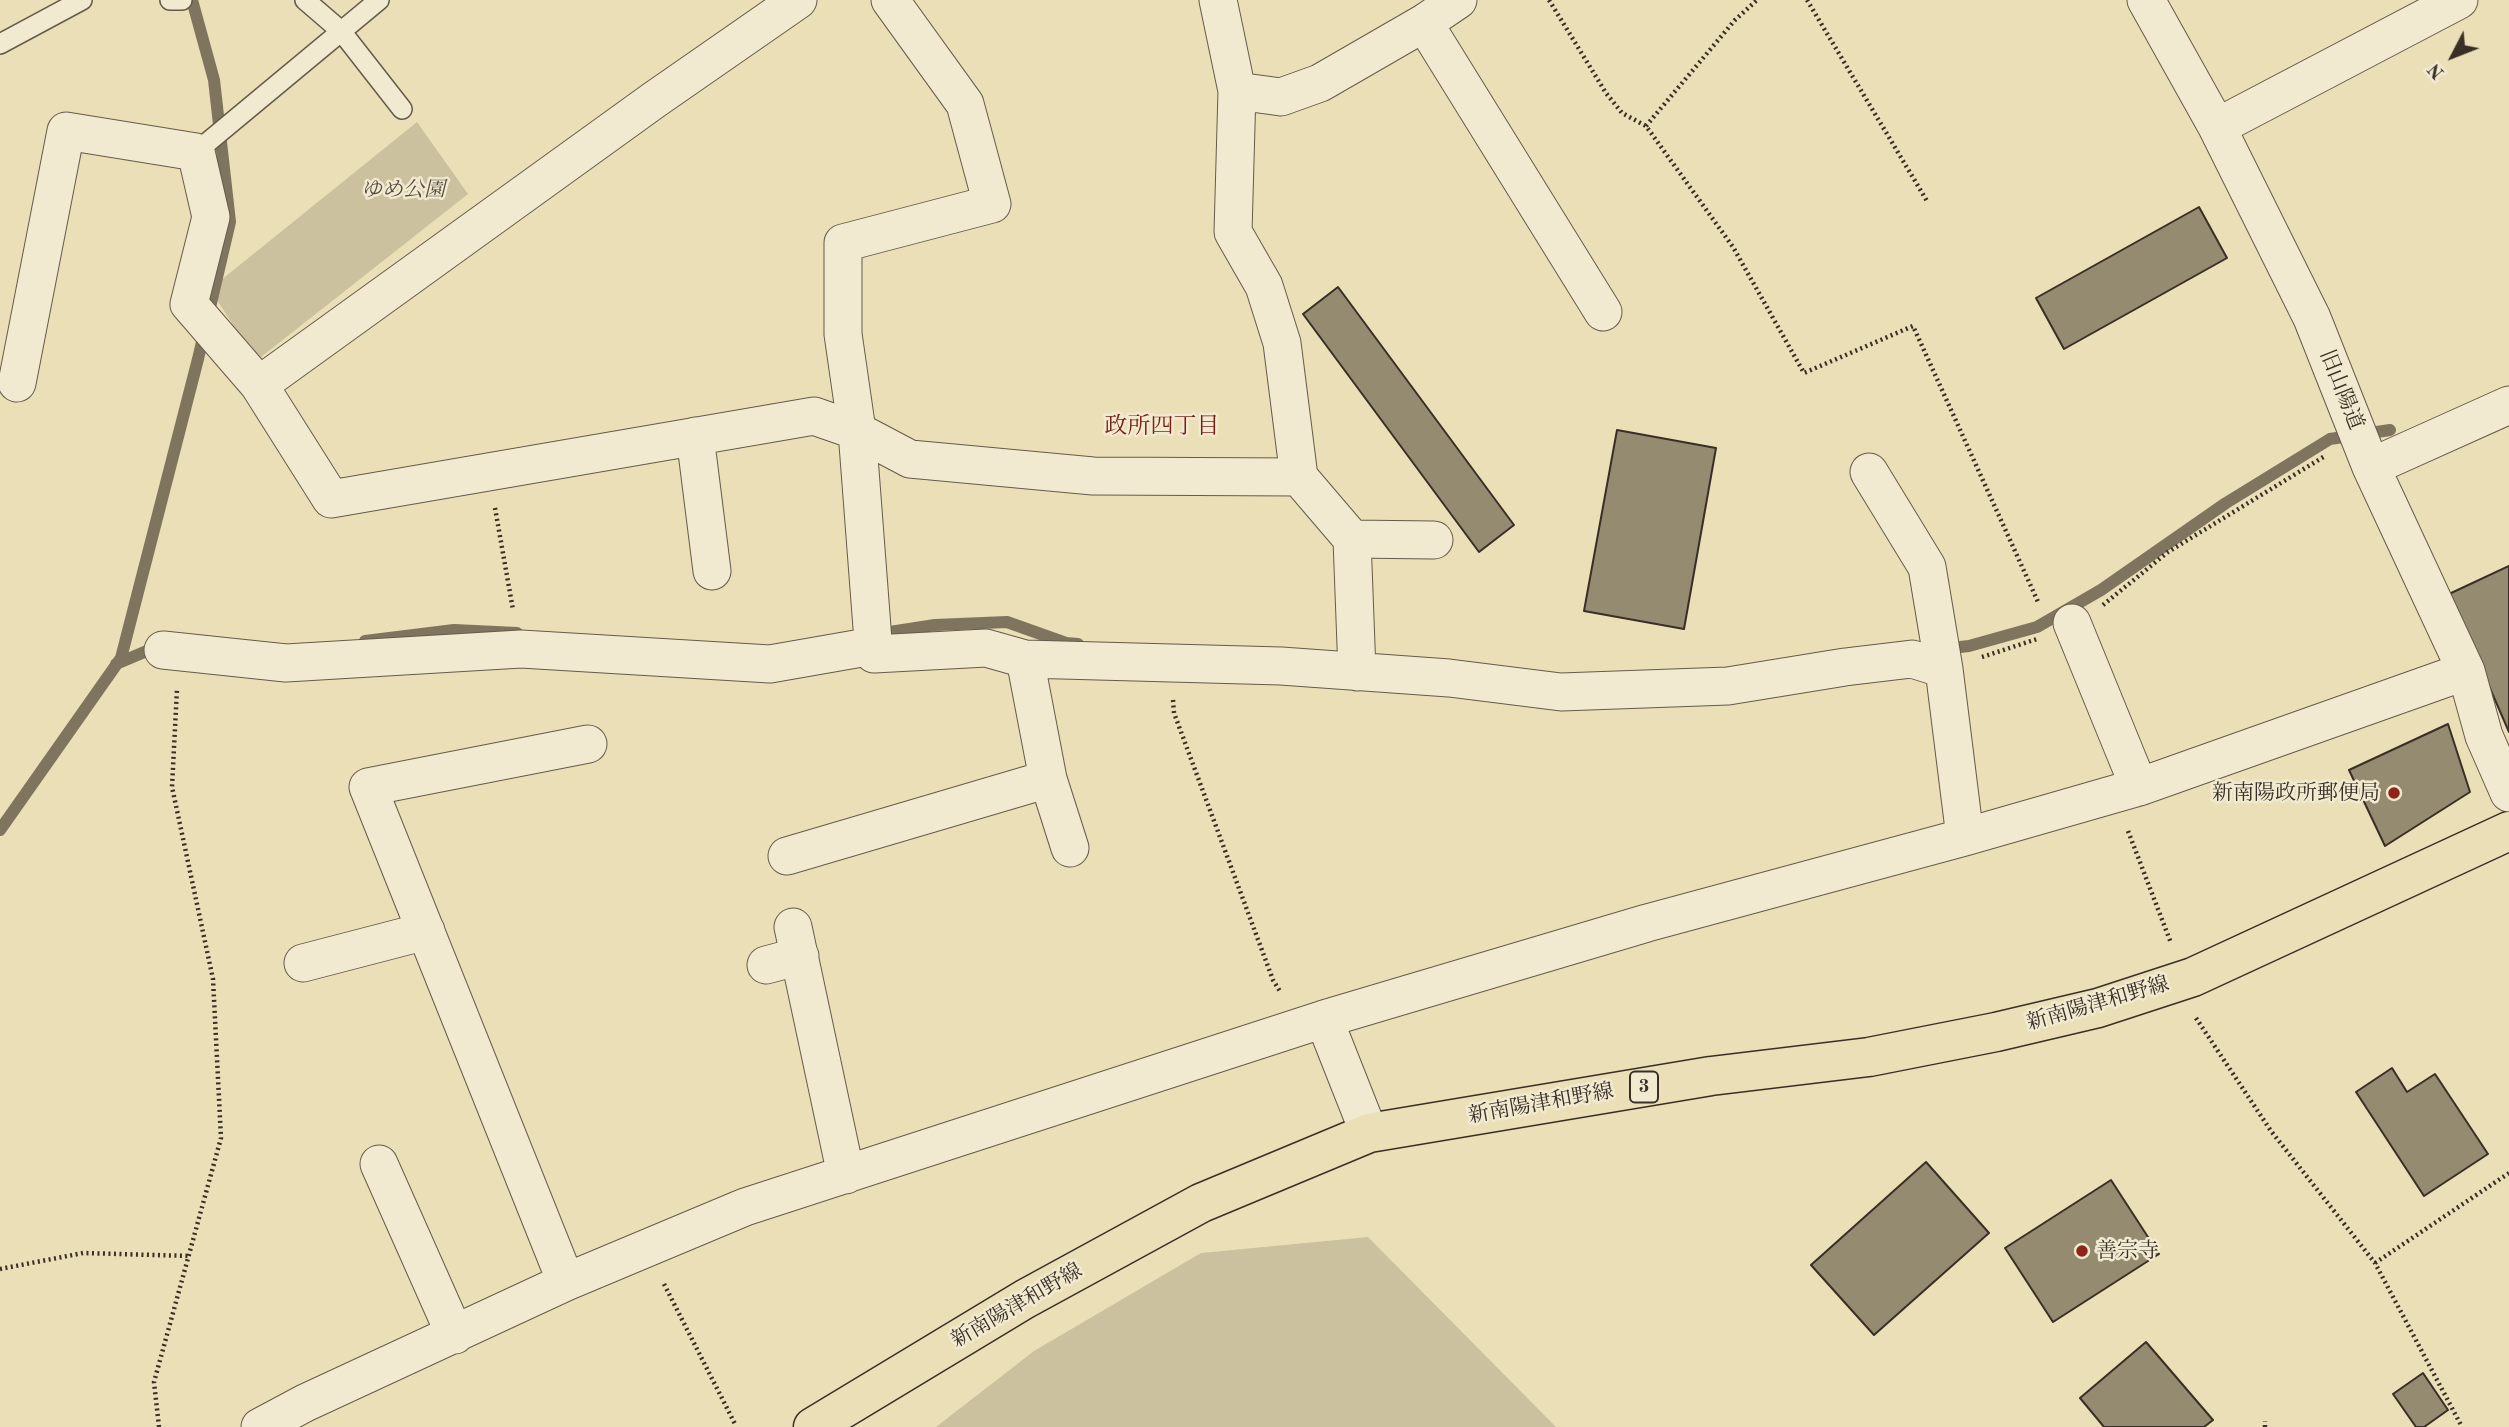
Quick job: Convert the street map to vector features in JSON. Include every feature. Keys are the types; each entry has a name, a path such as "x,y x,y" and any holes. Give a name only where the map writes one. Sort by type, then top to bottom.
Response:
{"main road":[{"name":"新南陽津和野線","path":"813,1427 1026,1299 1202,1203 1369,1133 1711,1076 1869,1057 1996,1032 2098,1008 2193,977 2509,831"}],"street":[{"path":"259,385 654,100 798,0"},
{"path":"890,0 965,104 992,204 843,243 843,334 857,431 874,654 986,648 1025,659 1281,666 1449,678 1561,692 1728,685 1912,659 1944,668"},
{"path":"1218,0 1237,91 1233,233 1264,286 1282,343 1299,477 1352,539 1357,672"},
{"path":"1237,91 1281,97 1320,83 1424,23 1458,0"},
{"name":"旧山陽道","path":"2146,0 2217,127 2312,318 2365,451 2466,671 2484,736 2509,793"},
{"path":"2217,127 2459,0"},
{"path":"1424,23 1603,312"},
{"path":"18,383 66,131 195,152 211,217 188,304 259,385 331,499 814,416 857,431 910,459 1093,477 1299,477"},
{"path":"2365,451 2509,405"},
{"path":"695,436 712,571"},
{"path":"1868,472 1927,567 1944,668 1965,837"},
{"path":"1352,539 1434,540"},
{"path":"2062,628 2126,791"},
{"path":"171,651 286,663 520,649 770,664 873,646"},
{"path":"1025,659 1048,779 1070,848"},
{"path":"260,1427 566,1282 745,1207 1313,1023 1647,923 2126,791 2466,671"},
{"path":"566,1282 368,787 587,744"},
{"path":"787,856 1048,779"},
{"path":"303,964 426,931"},
{"path":"787,949 846,1175"},
{"path":"1313,1023 1369,1133"},
{"path":"379,1164 455,1335"}],"lane":[{"path":"0,44 82,0"},
{"path":"170,0 182,0"},
{"path":"306,0 341,31 402,108"},
{"path":"195,152 379,0"}],"path":[{"path":"1549,0 1606,93 1622,113 1646,126 1733,247 1804,373 1913,326 2062,628"},
{"path":"1646,126 1735,20 1757,0"},
{"path":"1807,0 1927,201"},
{"path":"1944,668 2062,628 2104,605 2168,552 2365,451"},
{"path":"488,472 520,649"},
{"path":"159,1427 154,1382 221,1138 213,979 172,787 171,651"},
{"path":"1170,664 1174,713 1273,980 1313,1023"},
{"path":"2126,791 2172,944"},
{"path":"2193,1014 2271,1131 2375,1264 2462,1427"},
{"path":"2375,1264 2509,1173"},
{"path":"646,1249 735,1424"},
{"path":"0,1269 83,1253 190,1256"}],"green space":[{"name":"ゆめ公園","path":"417,122 468,194 256,361 210,289"},
{"path":"1368,1237 1556,1427 936,1427 1034,1351 1201,1253"}],"building":[{"path":"2199,207 2227,258 2064,349 2036,298"},
{"path":"1338,287 1514,525 1479,552 1303,314"},
{"path":"1617,430 1716,448 1684,629 1584,611"},
{"path":"2509,566 2509,732 2449,594"},
{"path":"2448,724 2470,792 2385,846 2349,770"},
{"path":"2392,1068 2407,1092 2435,1074 2488,1154 2424,1196 2356,1092"},
{"path":"1926,1162 1989,1233 1874,1335 1811,1265"},
{"name":"善宗寺","path":"2111,1180 2159,1254 2053,1322 2005,1248"},
{"path":"2146,1342 2213,1420 2204,1427 2104,1427 2080,1398"},
{"path":"2423,1373 2448,1410 2424,1427 2416,1427 2393,1394"}],"waterway":[{"path":"0,830 121,658 198,359 230,222 214,80 192,0"},
{"path":"1942,649 1969,646 2037,627 2101,590 2226,503 2330,439 2390,430"},
{"path":"877,634 935,625 1007,622 1066,643 1078,644"},
{"path":"365,641 454,630 517,633"},
{"path":"116,664 161,645"}],"place":[{"name":"新南陽政所郵便局","path":"2394,793"},
{"name":"善宗寺","path":"2082,1251"}],"district":[{"name":"政所四丁目","path":"1162,427"}]}
